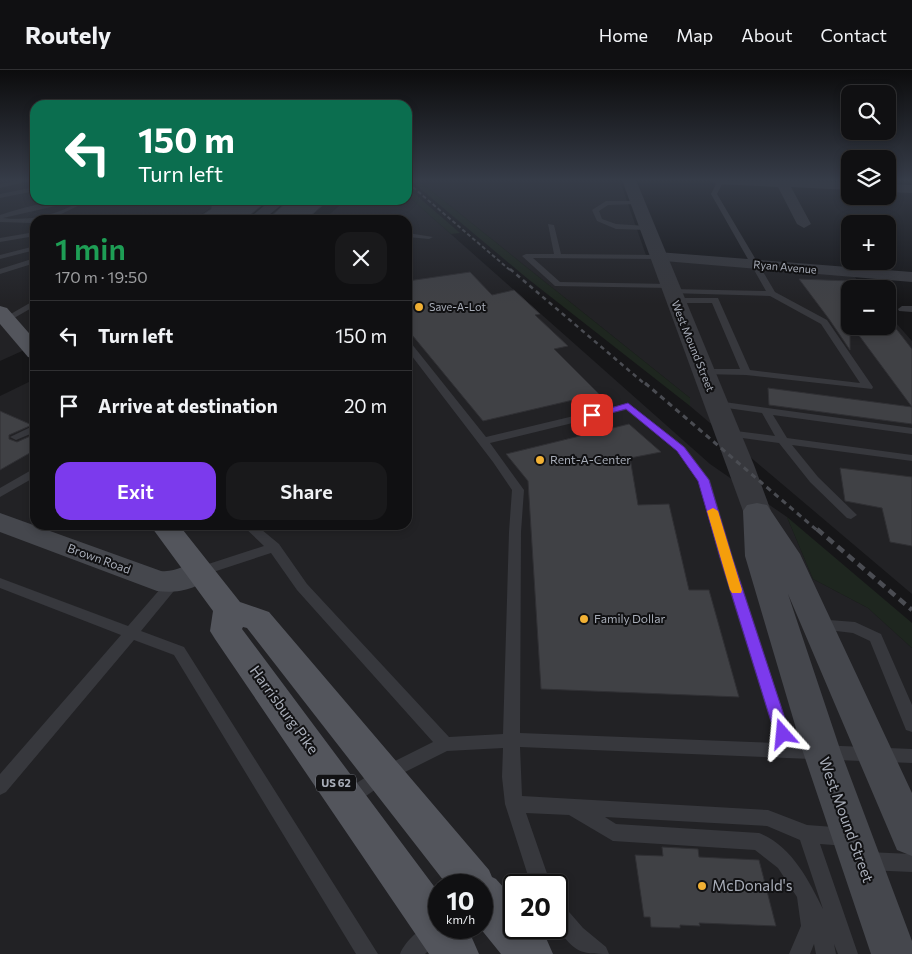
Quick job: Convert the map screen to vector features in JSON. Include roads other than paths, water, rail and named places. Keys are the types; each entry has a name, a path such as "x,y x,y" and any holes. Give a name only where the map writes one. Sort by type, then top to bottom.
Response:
{"main road":[{"path":"3,316 30,347"},
{"name":"West Mound Street","path":"757,511 785,554 912,837"},
{"name":"West Mound Street","path":"757,511 760,556 805,752 857,849 894,954"},
{"name":"Brown Road","path":"0,522 157,581 186,577"},
{"path":"166,530 186,577 229,610 258,620 383,776 465,874"},
{"name":"Harrisburg Pike","path":"229,610 226,631 428,914"},
{"path":"493,909 530,954"}],"street":[{"name":"West Mound Street","path":"644,221 757,511"},
{"name":"Ryan Avenue","path":"658,256 912,277"}],"lane":[{"path":"13,221 28,221"},
{"path":"601,221 627,228 647,228"},
{"path":"730,221 772,294"},
{"path":"550,225 558,256"},
{"path":"0,240 30,235"},
{"path":"412,236 429,238"},
{"path":"0,257 30,249"},
{"path":"658,256 526,256 558,284 672,292 772,294 824,322 868,387 746,372 704,372"},
{"path":"0,272 30,262"},
{"path":"672,292 715,300 716,307 746,372"},
{"path":"3,316 30,305"},
{"path":"902,309 912,309"},
{"path":"412,350 483,441 518,490 515,532 511,777 514,804 537,874"},
{"path":"717,404 912,431"},
{"path":"483,441 628,406 680,449 704,480 726,557 805,752"},
{"path":"766,411 781,440 818,485 851,515"},
{"path":"16,437 30,430"},
{"path":"728,433 912,458"},
{"path":"0,493 30,475"},
{"path":"254,530 274,547 302,587 445,744"},
{"path":"0,787 130,632 186,577 274,547"},
{"path":"0,583 179,651 368,954"},
{"path":"816,624 850,625 864,630 876,638 912,725"},
{"path":"347,798 383,776 445,744 512,740 912,756"},
{"path":"514,804 768,818 808,834 857,849 912,862"},
{"path":"572,807 613,832 759,842 785,862 806,894 820,926 826,954"},
{"path":"808,834 848,954"},
{"path":"799,954 811,926 806,894"},
{"path":"568,926 576,936 599,954"},
{"path":"410,954 440,939"}],"railway":[{"path":"453,221 511,271"},
{"path":"510,269 646,385"},
{"path":"645,383 818,531"},
{"path":"817,529 912,610"}],"place":[{"name":"Save-A-Lot","path":"419,307"},
{"name":"Rent-A-Center","path":"540,460"},
{"name":"Family Dollar","path":"584,619"},
{"name":"McDonald's","path":"702,886"}]}
